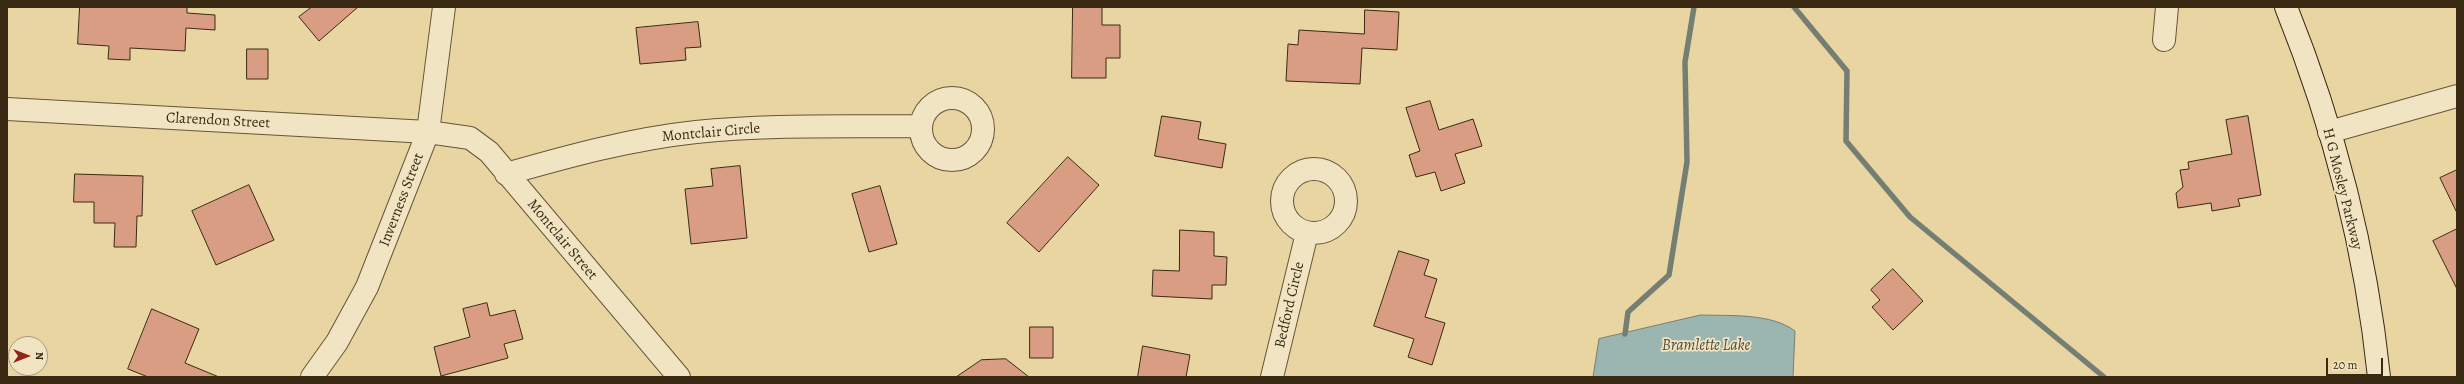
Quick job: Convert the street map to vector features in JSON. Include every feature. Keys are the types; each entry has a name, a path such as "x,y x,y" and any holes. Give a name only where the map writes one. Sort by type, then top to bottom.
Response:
{"street":[{"name":"Inverness Street","path":"312,377 337,342 365,292 428,132 444,7"},
{"path":"2164,40 2167,7"},
{"name":"H G Mosley Parkway","path":"2286,7 2329,132 2351,214 2379,377"},
{"path":"2329,132 2457,96"},
{"name":"Clarendon Street","path":"7,109 428,132"},
{"name":"Montclair Circle","path":"506,174 603,147 695,132 737,129 920,126"},
{"name":"Montclair Street","path":"428,132 464,136 475,140 489,152 506,174 679,377"},
{"name":"Bedford Circle","path":"1272,377 1307,233"}],"water":[{"name":"Bramlette Lake","path":"1701,315 1763,318 1785,325 1795,331 1793,377 1593,377 1599,339"}],"building":[{"path":"80,7 187,7 187,13 215,15 215,30 186,28 185,51 130,48 130,60 108,59 109,46 78,44"},
{"path":"312,7 358,7 319,41 299,17"},
{"path":"1073,7 1102,7 1102,25 1120,25 1120,58 1106,58 1106,78 1072,78"},
{"path":"1365,10 1399,12 1397,50 1362,48 1360,84 1286,81 1288,44 1298,45 1299,30 1364,34"},
{"path":"698,22 701,47 685,48 686,60 640,64 636,28"},
{"path":"247,49 268,49 268,79 247,79"},
{"path":"1430,101 1439,130 1473,119 1482,146 1455,154 1465,183 1441,191 1435,172 1416,177 1409,155 1420,151 1406,108"},
{"path":"1162,116 1201,122 1198,139 1226,144 1222,168 1155,156"},
{"path":"2248,116 2261,195 2238,199 2240,206 2212,211 2211,203 2178,208 2176,193 2183,187 2180,170 2189,169 2188,162 2232,154 2226,120"},
{"path":"1068,157 1099,185 1039,252 1007,223"},
{"path":"740,166 747,238 691,244 685,189 713,186 711,169"},
{"path":"2457,170 2457,213 2440,178"},
{"path":"75,174 143,176 142,216 137,216 136,247 114,247 115,223 94,223 94,202 74,202"},
{"path":"249,185 274,240 216,265 192,211"},
{"path":"880,186 897,244 869,252 852,194"},
{"path":"2457,229 2457,289 2433,241"},
{"path":"1180,230 1214,232 1214,256 1227,257 1226,285 1212,285 1212,299 1152,296 1153,270 1179,271"},
{"path":"1399,251 1429,260 1424,275 1437,279 1425,317 1445,323 1432,365 1408,357 1414,339 1374,326"},
{"path":"1893,269 1923,301 1893,330 1872,307 1880,300 1871,290"},
{"path":"487,303 490,316 515,310 523,339 504,344 508,358 441,376 434,347 470,337 463,309"},
{"path":"152,309 199,329 185,363 219,377 148,377 128,369"},
{"path":"1030,327 1053,327 1053,358 1030,358"},
{"path":"1143,346 1190,355 1186,377 1138,377"},
{"path":"1006,359 1029,377 956,377 981,360"}],"waterway":[{"path":"1625,334 1628,312 1669,275 1687,162 1685,62 1694,7"},
{"path":"1794,7 1847,71 1846,141 1910,217 2104,377"}]}
